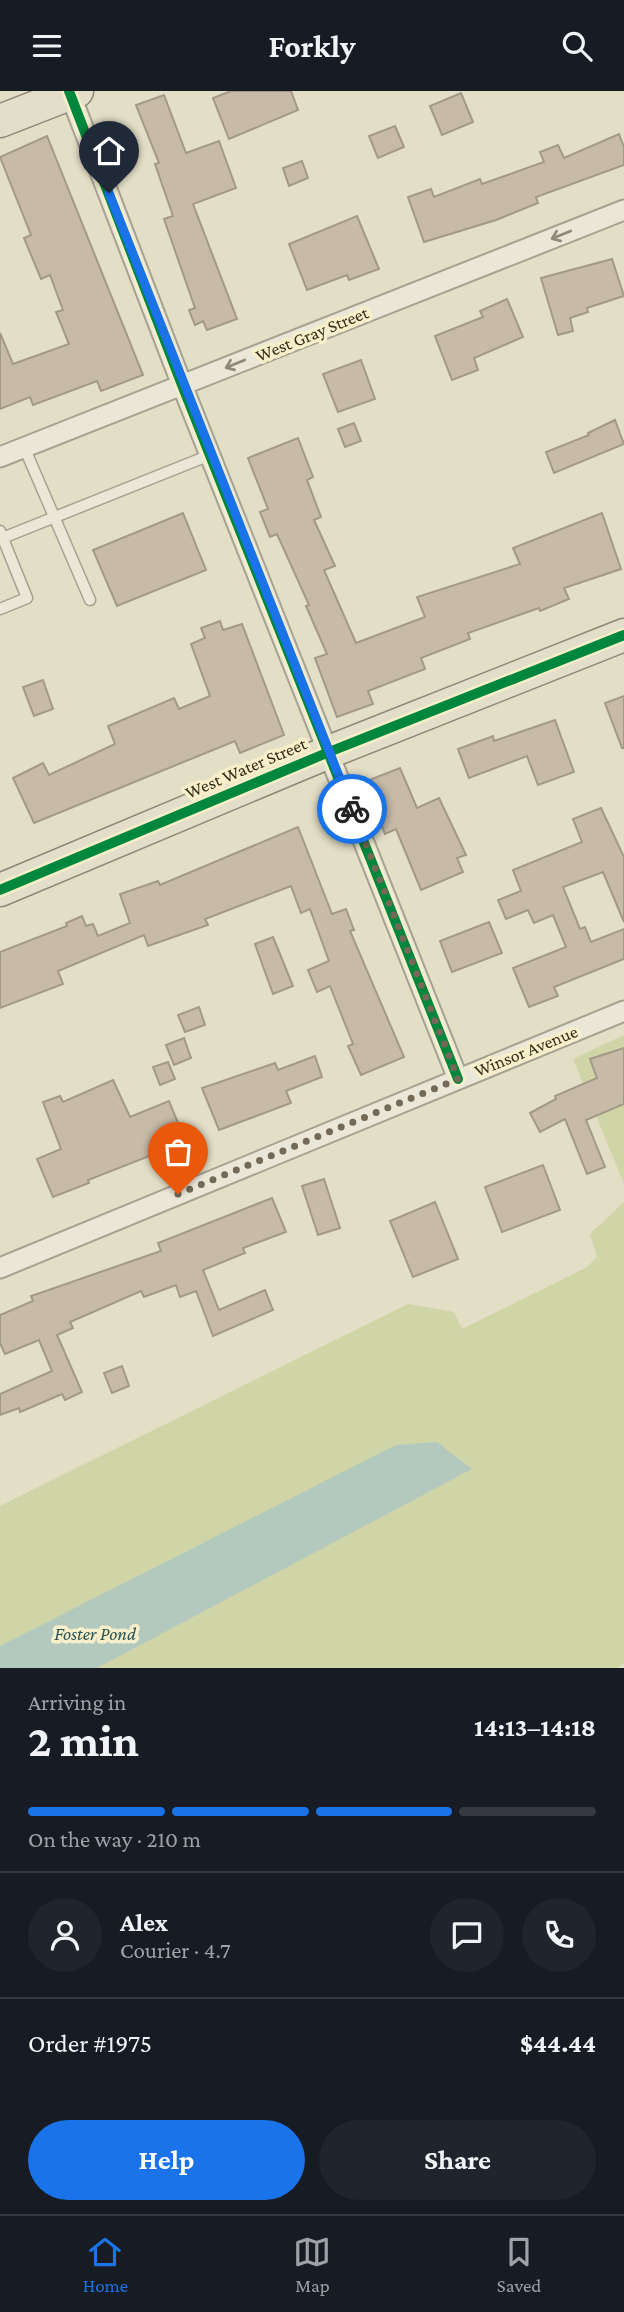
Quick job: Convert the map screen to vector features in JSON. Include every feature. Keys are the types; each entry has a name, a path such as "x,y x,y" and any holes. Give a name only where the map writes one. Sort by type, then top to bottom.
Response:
{"main road":[{"path":"0,121 72,92"},
{"name":"West Water Street","path":"0,890 329,752 624,635"}],"street":[{"path":"72,92 182,385 458,1079"},
{"name":"West Gray Street","path":"0,457 624,210"},
{"name":"Winsor Avenue","path":"0,1268 624,1011"}],"lane":[{"path":"24,447 90,600"},
{"path":"0,609 27,598 1,536 210,455"}],"green space":[{"path":"624,1035 624,1184 573,1059"},
{"path":"624,1202 624,1664 617,1668 0,1668 0,1506 408,1304 454,1312 462,1329 587,1267 597,1257 590,1234"}],"water":[{"name":"Foster Pond","path":"437,1442 472,1469 97,1668 0,1668 0,1646 396,1445"}],"building":[{"path":"231,91 291,91 298,110 229,139 213,98"},
{"path":"461,93 473,122 442,135 430,106"},
{"path":"164,95 186,153 219,141 236,188 193,204 237,319 207,330 203,321 195,325 189,310 195,308 164,219 173,216 155,164 159,163 136,105"},
{"path":"395,126 404,147 378,158 369,136"},
{"path":"619,134 624,147 624,165 536,197 538,203 496,220 424,242 408,197 431,189 434,197 480,179 482,184 544,162 540,152 558,145 564,158"},
{"path":"47,136 143,375 101,391 97,381 33,405 30,397 0,409 0,333 13,364 69,344 56,312 63,310 50,275 41,279 24,238 31,235 0,157"},
{"path":"302,161 308,178 289,186 283,168"},
{"path":"357,216 379,269 349,280 347,275 307,290 289,244"},
{"path":"612,259 624,296 587,308 588,312 570,318 573,331 558,335 541,278"},
{"path":"507,299 523,337 474,358 478,370 452,380 435,336 483,317 480,311"},
{"path":"361,360 375,399 338,412 323,374"},
{"path":"615,420 624,444 554,473 546,452 589,435 588,433"},
{"path":"354,423 361,441 345,447 338,429"},
{"path":"298,438 313,477 307,480 321,517 314,520 335,566 324,570 356,643 425,617 417,597 520,564 513,548 602,513 621,569 564,588 569,599 540,611 539,608 468,633 470,639 421,658 425,669 368,691 373,704 337,717 315,658 327,654 306,606 309,605 277,534 270,537 260,512 268,509 248,458"},
{"path":"183,513 206,570 117,606 93,550"},
{"path":"220,621 223,630 242,624 284,735 240,753 235,741 34,823 13,778 43,763 49,775 115,744 108,726 174,698 179,709 210,696 191,644 205,638 201,628"},
{"path":"43,680 53,709 34,716 23,687"},
{"path":"624,696 624,748 622,748 605,703"},
{"path":"555,720 574,772 538,785 527,756 469,778 458,749 493,736 494,741"},
{"path":"400,768 417,808 439,798 466,855 457,858 463,872 421,890 396,829 385,834 364,782"},
{"path":"601,808 624,857 624,922 603,872 563,887 580,929 585,927 591,942 624,929 624,959 554,987 558,996 529,1007 513,968 566,947 553,915 534,923 528,910 506,919 498,900 521,891 513,870 582,842 573,819"},
{"path":"298,827 332,914 346,909 354,930 350,931 404,1057 361,1075 348,1046 353,1044 330,986 317,992 308,970 329,961 310,909 301,913 291,886 205,919 208,925 148,946 144,935 58,971 63,984 0,1008 0,952 67,926 66,923 82,916 86,926 93,924 98,936 130,923 120,894 158,881 160,885"},
{"path":"489,922 502,953 452,972 440,941"},
{"path":"273,937 293,986 273,994 255,944"},
{"path":"199,1007 205,1025 185,1032 178,1015"},
{"path":"184,1038 191,1058 174,1065 166,1045"},
{"path":"624,1048 624,1104 586,1120 605,1167 587,1174 565,1119 540,1132 530,1113 556,1099 555,1096 597,1078 590,1059"},
{"path":"315,1056 322,1077 286,1091 291,1103 219,1130 202,1088 275,1063 278,1070"},
{"path":"168,1062 175,1079 160,1085 153,1067"},
{"path":"113,1080 130,1117 169,1101 183,1135 173,1139 175,1146 88,1180 89,1183 53,1197 37,1159 61,1149 43,1102 60,1096 63,1102"},
{"path":"543,1165 560,1210 502,1232 485,1187"},
{"path":"324,1179 340,1228 318,1235 302,1186"},
{"path":"272,1198 286,1232 243,1248 245,1253 203,1270 219,1310 265,1290 273,1310 213,1336 196,1291 180,1297 176,1285 144,1297 141,1291 70,1322 73,1328 57,1335 82,1392 65,1400 62,1394 20,1412 19,1408 0,1415 0,1394 52,1371 39,1340 5,1354 0,1343 0,1315 33,1301 31,1296 161,1251 158,1243"},
{"path":"435,1202 458,1259 413,1277 390,1221"},
{"path":"122,1366 129,1386 112,1393 104,1373"}],"cycle path":[{"path":"69,91 182,385 458,1079"},
{"path":"0,890 329,752 624,635"}],"way so far":[{"path":"178,1194 458,1079 352,809"}],"route":[{"path":"109,193 182,385 352,809"}]}
